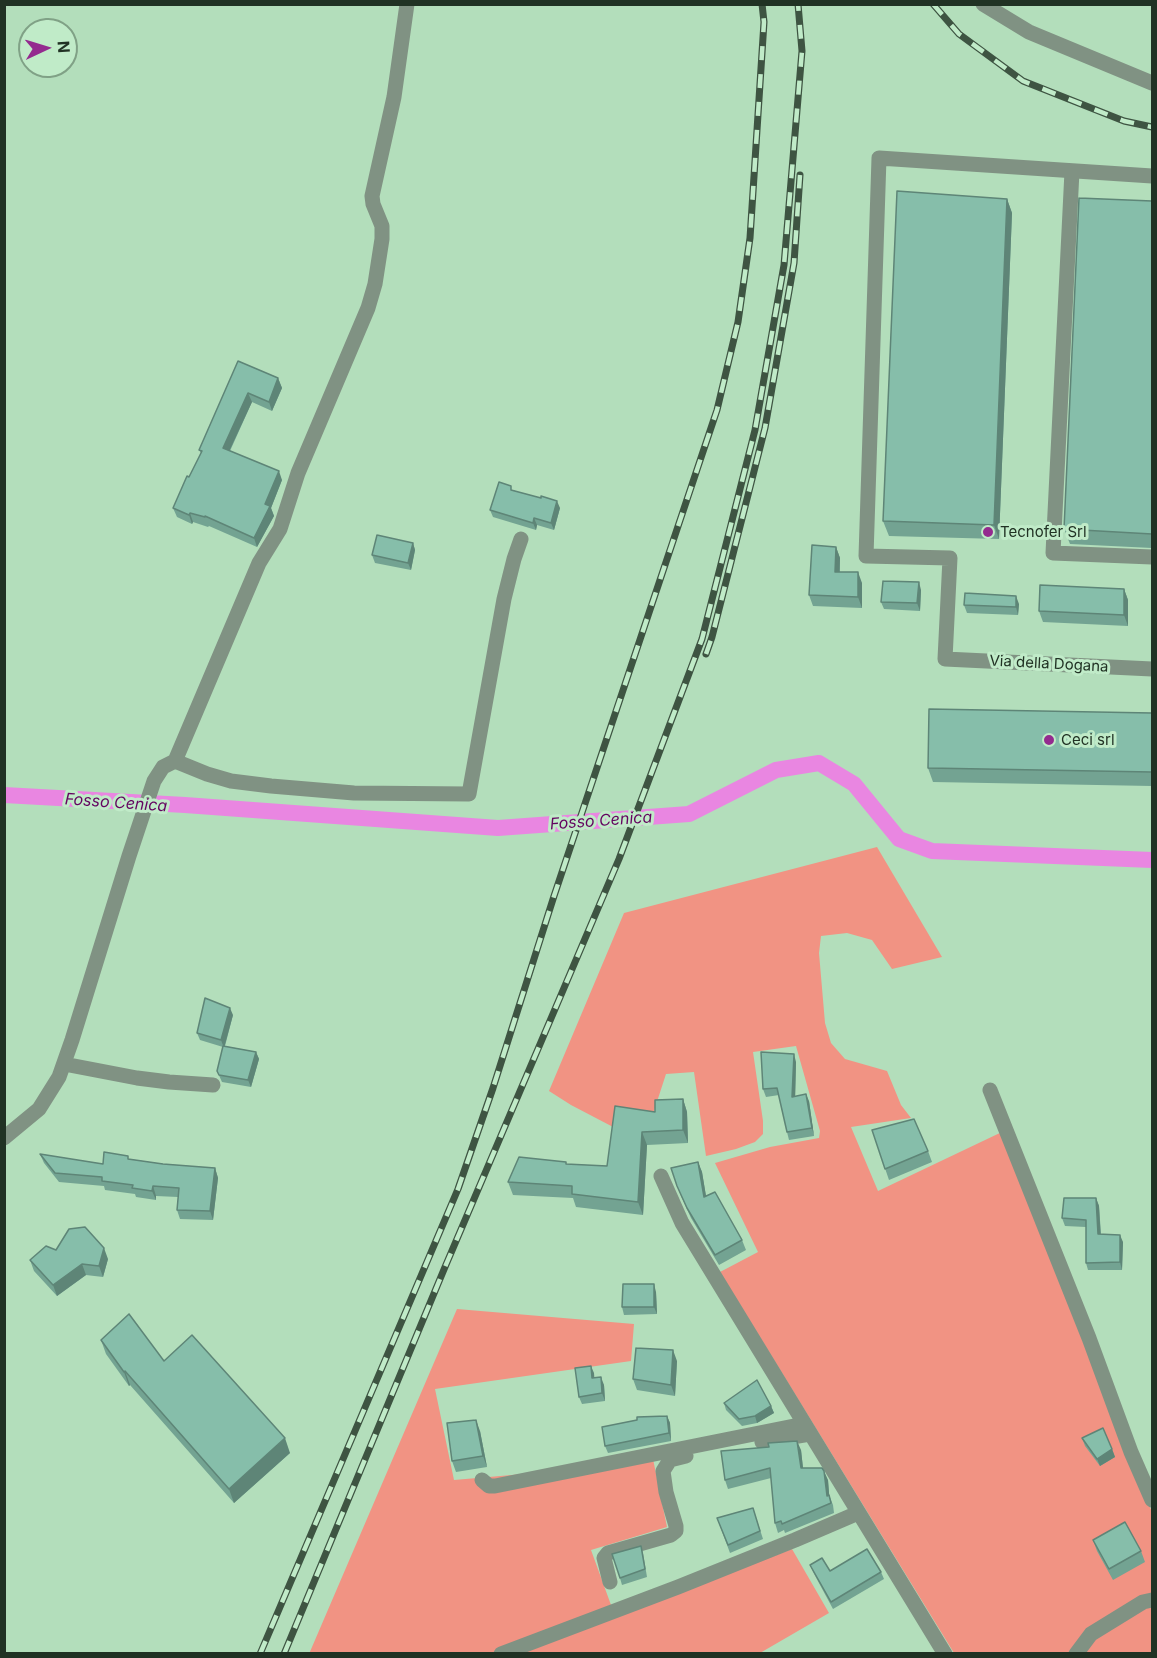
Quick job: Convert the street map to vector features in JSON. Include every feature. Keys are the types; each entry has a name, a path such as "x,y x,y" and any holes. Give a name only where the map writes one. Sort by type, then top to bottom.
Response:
{"street":[{"path":"4,1138 39,1108 59,1077 154,781 163,768 175,761 260,563 280,529 298,473 368,308 375,284 382,238 382,226 372,196 394,96 407,4"},
{"path":"983,4 1029,32 1152,83"},
{"name":"Via della Dogana","path":"1072,171 879,158 866,556 950,558 945,659 1152,669"},
{"path":"1152,176 1072,171 1053,553 1152,557"},
{"path":"175,761 207,774 253,784 354,794 468,794 504,598 521,539"},
{"path":"63,1064 137,1078 213,1085"},
{"path":"990,1090 1085,1328 1131,1452 1152,1500"},
{"path":"661,1176 682,1223 945,1653"},
{"path":"482,1480 495,1486 807,1429"},
{"path":"610,1582 604,1558 608,1553 671,1535 676,1531 663,1479 663,1471 670,1460 807,1429"},
{"path":"501,1653 678,1587 858,1513"},
{"path":"1076,1653 1091,1634 1143,1602 1152,1600"}],"shaded area":[{"path":"877,847 942,957 892,969 872,940 847,933 821,936 819,953 825,1023 831,1043 845,1059 887,1071 901,1105 911,1118 851,1127 878,1191 1004,1131 1152,1512 1152,1653 954,1653 720,1272 758,1252 715,1163 770,1147 819,1138 820,1131 796,1046 753,1052 763,1134 755,1142 706,1156 694,1072 666,1074 652,1117 615,1128 549,1091 624,913"},
{"path":"457,1309 634,1324 631,1361 435,1389 454,1480 581,1469 653,1459 667,1527 591,1550 615,1616 792,1549 829,1613 760,1653 309,1654"}],"building":[{"path":"897,191 1007,199 994,525 883,521"},
{"path":"1079,198 1152,201 1152,534 1064,529"},
{"path":"238,361 278,378 269,402 248,393 223,448 279,471 265,504 270,506 254,538 205,516 190,513 189,515 173,508 187,476 189,477 202,451 199,450"},
{"path":"499,482 511,486 511,490 557,501 551,523 534,518 533,523 490,510"},
{"path":"377,535 413,543 408,563 372,555"},
{"path":"812,545 836,547 835,572 858,572 858,597 809,595"},
{"path":"883,581 919,582 917,603 881,602"},
{"path":"1040,585 1124,589 1124,615 1039,611"},
{"path":"965,593 1016,596 1016,607 964,605"},
{"path":"929,709 1152,713 1152,772 928,768"},
{"path":"205,998 230,1008 221,1040 197,1033"},
{"path":"223,1046 256,1052 248,1080 219,1075 217,1071"},
{"path":"761,1052 794,1054 792,1097 806,1094 812,1128 787,1132 777,1088 763,1089"},
{"path":"683,1099 683,1130 642,1132 638,1202 572,1194 572,1186 508,1182 519,1157 566,1162 566,1164 607,1166 615,1106 655,1112 655,1100"},
{"path":"914,1119 928,1151 885,1169 872,1130"},
{"path":"104,1152 128,1156 128,1159 215,1168 210,1211 177,1210 179,1188 153,1186 152,1191 132,1188 133,1185 102,1181 102,1177 55,1173 40,1154 103,1164"},
{"path":"698,1162 704,1197 715,1192 742,1240 715,1255 687,1208 671,1168"},
{"path":"1064,1198 1096,1198 1098,1234 1120,1235 1120,1262 1086,1263 1086,1220 1062,1218"},
{"path":"85,1227 104,1248 99,1266 82,1264 53,1285 30,1260 46,1246 56,1250 69,1229"},
{"path":"623,1284 654,1284 654,1307 622,1307"},
{"path":"129,1314 164,1361 192,1335 285,1438 229,1489 124,1372 101,1340"},
{"path":"636,1348 673,1350 671,1385 633,1379"},
{"path":"591,1366 592,1378 601,1377 602,1393 579,1397 575,1368"},
{"path":"757,1380 771,1406 755,1416 739,1419 724,1403"},
{"path":"667,1416 669,1433 605,1446 602,1427 637,1420 637,1417"},
{"path":"476,1420 483,1456 452,1461 447,1423"},
{"path":"1103,1428 1112,1449 1097,1459 1082,1438"},
{"path":"797,1441 801,1468 822,1468 827,1496 829,1495 831,1503 782,1524 781,1521 775,1523 770,1468 725,1480 721,1451 769,1447 768,1443"},
{"path":"753,1508 760,1531 728,1545 717,1518"},
{"path":"1125,1522 1141,1551 1109,1569 1093,1540"},
{"path":"641,1546 645,1569 620,1578 612,1554"},
{"path":"867,1549 881,1572 831,1602 810,1565 822,1558 830,1571"}],"waterway":[{"name":"Fosso Cenica","path":"4,795 185,805 498,828 689,814 776,770 819,763 854,784 899,839 932,851 1152,860"}],"railway":[{"path":"260,1654 458,1189 717,410 738,322 750,238 764,22 762,4"},
{"path":"284,1654 445,1267 619,859 702,639 755,430 784,265 802,51 798,4"},
{"path":"933,4 959,34 1023,81 1124,121 1152,127"},
{"path":"706,654 765,428 794,263 800,175"}],"place":[{"name":"Tecnofer Srl","path":"988,532"},
{"name":"Ceci srl","path":"1049,740"}]}
